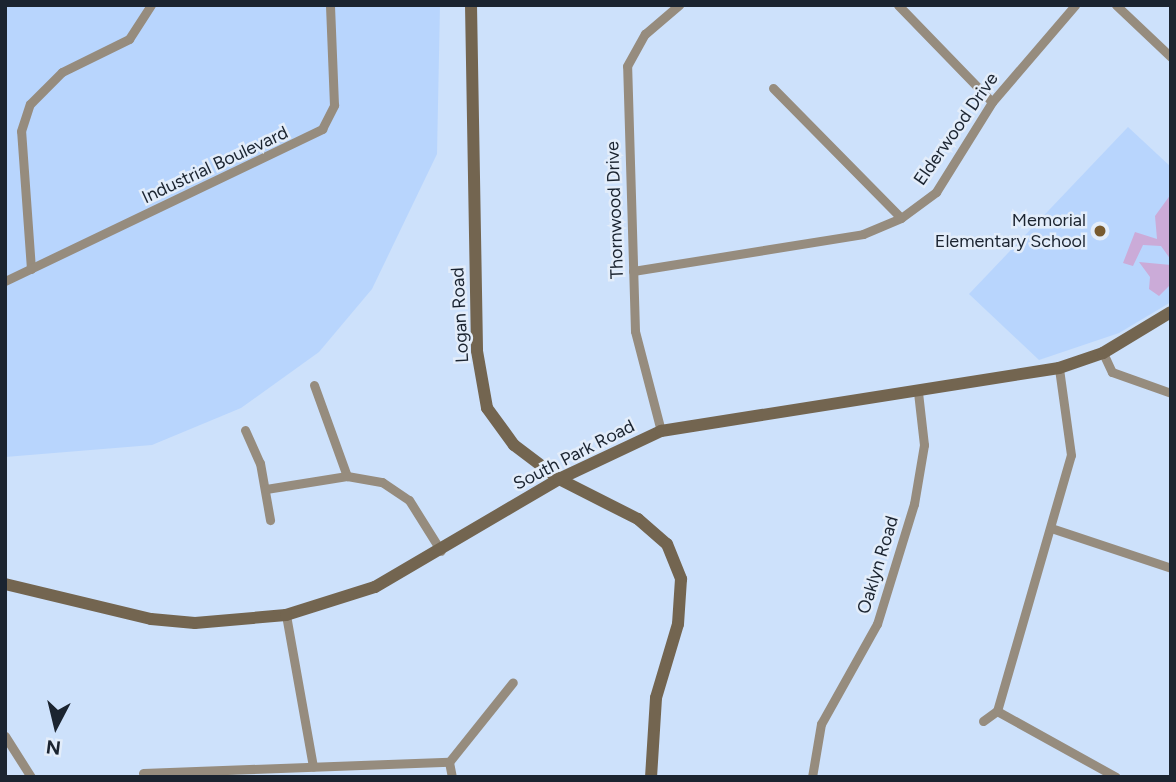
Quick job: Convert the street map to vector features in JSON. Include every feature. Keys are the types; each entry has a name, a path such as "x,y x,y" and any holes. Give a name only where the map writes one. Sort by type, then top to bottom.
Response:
{"main road":[{"name":"Logan Road","path":"471,5 477,351 487,408 514,445 559,479 638,519 667,544 681,579 678,624 656,698 651,777"},
{"name":"South Park Road","path":"5,584 151,619 195,623 286,615 375,587 441,551 559,479 660,431 1059,368 1103,353 1171,312"}],"street":[{"path":"31,269 21,131 30,104 62,72 129,39 152,5"},
{"name":"Industrial Boulevard","path":"5,281 322,129 334,105 330,5"},
{"name":"Thornwood Drive","path":"660,431 635,331 627,66 645,34 679,5"},
{"path":"898,5 992,102"},
{"name":"Elderwood Drive","path":"633,271 863,234 901,218 936,192 992,102 1075,5"},
{"path":"1116,5 1171,57"},
{"path":"773,88 901,218"},
{"path":"1103,353 1112,372 1171,393"},
{"path":"983,721 997,710 1071,455 1059,368"},
{"path":"314,385 348,476"},
{"name":"Oaklyn Road","path":"812,777 821,723 877,624 914,504 924,445 918,392"},
{"path":"245,430 266,489 270,520"},
{"path":"266,489 348,476 382,482 409,500 441,551"},
{"path":"1051,528 1171,568"},
{"path":"286,615 313,767"},
{"path":"143,773 449,762 513,682"},
{"path":"997,710 1116,777"},
{"path":"5,736 31,777"},
{"path":"449,762 452,777"}],"shaded area":[{"path":"5,5 440,5 437,154 372,289 319,352 241,408 152,445 5,457"},
{"name":"Memorial Elementary School","path":"1128,127 1171,167 1171,302 1119,333 1039,360 969,294"},
{"path":"1171,194 1171,260 1161,246 1143,245 1133,266 1123,263 1135,232 1157,239 1155,216"},
{"path":"1139,262 1171,265 1171,284 1159,296 1149,289 1150,277"}],"place":[{"name":"Memorial Elementary School","path":"1100,231"}]}
